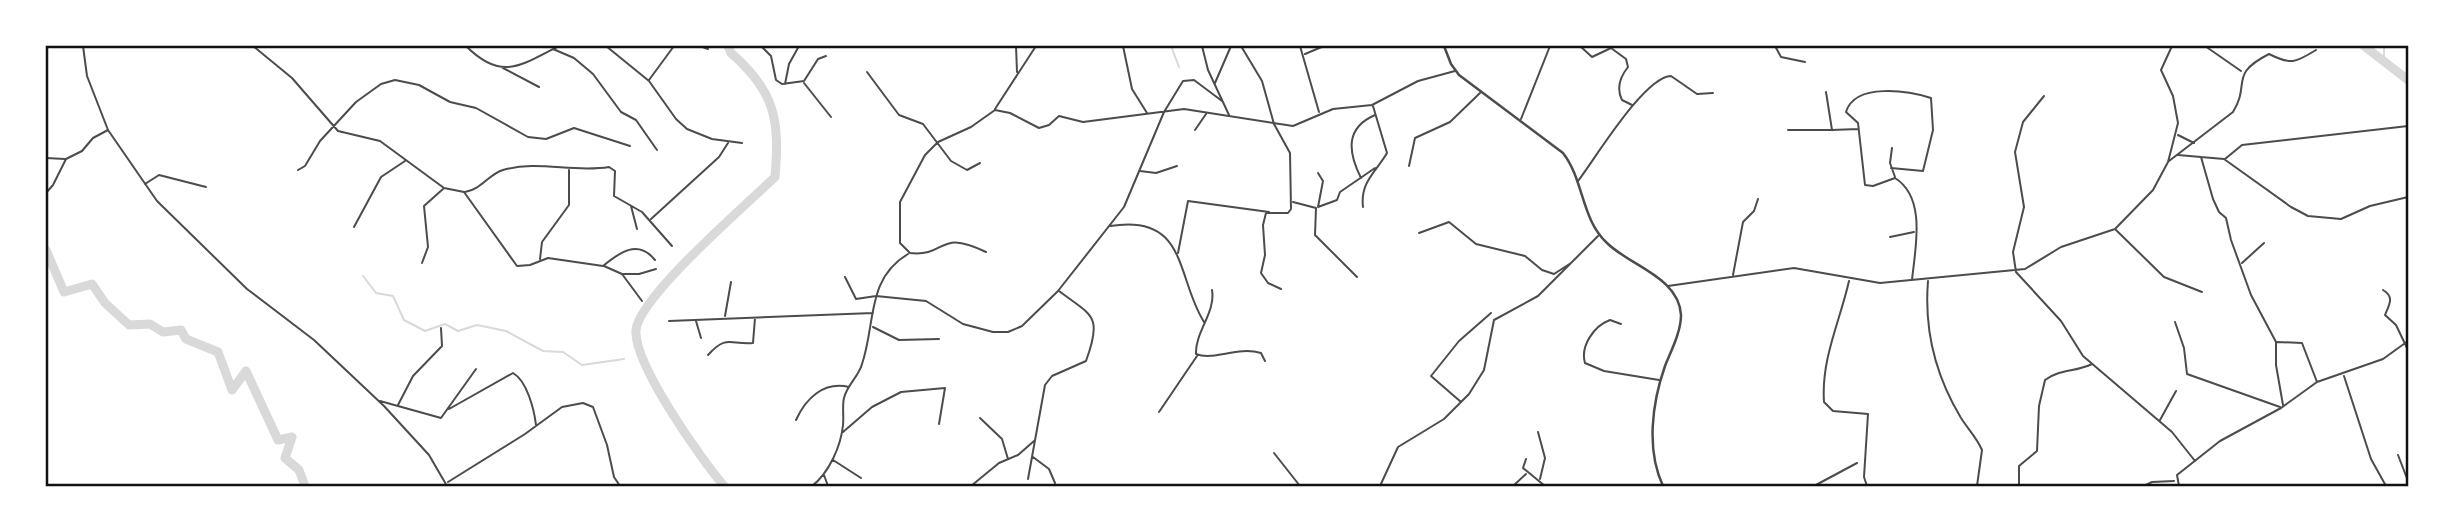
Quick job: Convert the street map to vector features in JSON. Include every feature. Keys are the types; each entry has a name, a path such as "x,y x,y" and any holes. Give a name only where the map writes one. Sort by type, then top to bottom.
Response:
{"street":[{"path":"77,46 83,46 90,86 108,130 157,201 247,289 314,340 379,401 429,455 447,486"},
{"path":"253,46 292,78 333,127 344,134 380,141 444,188 464,192 479,188 500,170 539,167 569,170 614,169 614,196 650,220 672,246"},
{"path":"466,46 485,61 539,87"},
{"path":"502,67 522,67 559,46"},
{"path":"606,46 649,81 676,120 687,129 729,142 742,143"},
{"path":"649,81 674,46"},
{"path":"700,46 708,49"},
{"path":"761,46 771,56 776,80 785,84 804,81 818,59 826,56"},
{"path":"785,84 789,64 799,46"},
{"path":"1016,46 1018,75"},
{"path":"910,253 903,249 898,234 900,202 920,162 938,142 971,127 995,110 1036,46"},
{"path":"1123,46 1132,89 1149,113"},
{"path":"1202,46 1203,56 1230,116"},
{"path":"1215,86 1216,75 1231,46"},
{"path":"1177,253 1188,201 1287,213 1292,202 1290,153 1275,124 1262,81 1241,46"},
{"path":"1300,46 1320,113"},
{"path":"1304,54 1320,50 1324,46"},
{"path":"1444,46 1455,71 1563,153 1578,181 1599,235 1616,252 1668,286 1677,300 1681,315 1661,380 1653,447 1663,486"},
{"path":"1520,120 1550,46"},
{"path":"1580,46 1592,57 1611,48 1626,59 1628,67 1620,79 1619,92 1622,100 1633,105"},
{"path":"1775,46 1781,57 1805,62"},
{"path":"1668,286 1794,268 1849,280 1912,281 2016,272 2061,247 2115,229 2153,190 2168,162 2177,134 2173,96 2161,70 2172,46"},
{"path":"2205,46 2242,72"},
{"path":"553,49 574,58 593,74 621,112 636,120 657,150"},
{"path":"2168,162 2195,144 2233,112 2242,72 2269,54 2281,62 2292,62 2316,50"},
{"path":"995,110 1010,113 1039,128 1049,125 1059,116 1083,121 1184,108 1293,126 1320,113 1373,105 1418,81 1455,71"},
{"path":"867,72 898,113 921,122 951,161 962,170 980,163"},
{"path":"1578,181 1633,105 1660,79 1668,76 1697,94 1713,93"},
{"path":"845,277 853,298 876,296 926,300 963,324 993,332 1008,332 1022,326 1058,290 1131,195 1164,112 1174,93 1186,79 1194,80 1222,101"},
{"path":"298,170 305,166 333,127 371,90 381,84 400,80 419,85 450,102 485,112 528,137 546,139 574,128 630,146"},
{"path":"804,81 831,117"},
{"path":"1409,166 1415,138 1450,122 1480,92"},
{"path":"1826,92 1832,130"},
{"path":"1891,168 1923,171 1933,128 1931,98 1885,92 1857,96 1846,112 1848,117 1857,121 1865,185 1873,186 1895,178"},
{"path":"2044,96 2027,117 2015,152 2024,206 2013,252 2016,272 2062,321 2080,352 2176,436 2195,461"},
{"path":"1363,207 1363,191 1387,149 1373,105"},
{"path":"1195,130 1206,113"},
{"path":"1361,178 1351,153 1351,141 1359,124 1376,114"},
{"path":"2224,159 2242,145 2409,126"},
{"path":"46,158 66,159 82,151 93,138 108,130"},
{"path":"1788,130 1858,130"},
{"path":"2177,134 2195,144"},
{"path":"650,220 719,157 729,142"},
{"path":"1892,148 1891,168 1895,178 1912,196 1915,231 1912,281"},
{"path":"2178,155 2224,159 2308,216 2341,219 2366,207 2409,197"},
{"path":"2201,157 2213,199 2219,212 2226,218 2254,302 2270,326 2276,342 2282,407"},
{"path":"46,192 53,185 66,159"},
{"path":"354,227 381,177 406,160"},
{"path":"1139,171 1156,173 1177,166"},
{"path":"1292,202 1317,207 1337,200 1340,192 1376,167"},
{"path":"540,260 542,242 569,205 569,170"},
{"path":"1318,173 1322,181 1315,235 1357,277"},
{"path":"144,185 159,175 206,187"},
{"path":"422,263 428,247 424,206 444,188"},
{"path":"464,192 509,259 522,267 548,258 603,266 622,274 639,274 656,269"},
{"path":"1732,276 1743,222 1754,211 1758,199"},
{"path":"631,205 637,229"},
{"path":"1270,212 1264,219 1265,255 1261,272 1268,283 1281,289"},
{"path":"1419,233 1449,222 1476,244 1525,256 1551,274 1572,263"},
{"path":"1109,226 1148,226 1177,253 1204,322"},
{"path":"2115,229 2164,277 2202,292"},
{"path":"1890,237 1915,231"},
{"path":"1380,486 1398,447 1444,419 1461,402 1483,370 1494,320 1538,296 1599,235"},
{"path":"812,486 832,460 842,433 844,398 862,367 876,296 886,270 910,253 927,252 952,240 969,243 986,252"},
{"path":"2240,264 2251,258 2264,243"},
{"path":"603,266 621,252 635,248 649,253 655,260"},
{"path":"622,274 642,302"},
{"path":"1849,280 1842,314 1827,353 1824,401 1833,411 1868,414 1864,477 1867,486"},
{"path":"1928,280 1926,321 1933,356 1959,415 1983,450 1977,486"},
{"path":"724,317 731,282"},
{"path":"1028,479 1048,380 1086,360 1094,322 1091,314 1058,290"},
{"path":"1159,412 1197,355 1196,347 1213,301 1212,290"},
{"path":"2383,290 2389,295 2391,303 2385,315 2396,326 2409,350"},
{"path":"669,321 724,317 828,317 874,313"},
{"path":"1461,402 1431,376 1459,341 1491,313"},
{"path":"708,355 719,343 752,343 755,317"},
{"path":"696,320 701,338"},
{"path":"1621,324 1610,320 1595,330 1584,350 1585,363 1604,371 1661,380"},
{"path":"2175,322 2184,348 2187,374 2282,407"},
{"path":"872,327 899,340 939,339"},
{"path":"397,405 413,376 442,346 441,328"},
{"path":"2276,342 2302,343 2317,382"},
{"path":"2179,486 2175,481 2176,475 2248,423 2282,407 2317,382 2344,375 2383,359 2407,343"},
{"path":"1197,355 1250,351 1261,353 1265,361"},
{"path":"2019,486 2019,466 2037,453 2039,406 2045,380 2054,373 2074,372 2093,364"},
{"path":"379,401 437,418 446,415 476,369"},
{"path":"449,409 513,373 518,376 528,396 537,426"},
{"path":"2344,375 2371,459 2386,486"},
{"path":"796,420 806,403 820,391 833,385 850,387"},
{"path":"842,433 872,408 907,389 945,388 939,424"},
{"path":"2159,421 2176,391"},
{"path":"447,482 566,405 583,403 593,407 607,445 614,477 620,486"},
{"path":"980,418 1002,439 1008,459"},
{"path":"1538,432 1545,458 1540,479"},
{"path":"971,486 992,467 1024,451 1034,441"},
{"path":"1275,453 1300,486"},
{"path":"2398,455 2409,481"},
{"path":"1032,457 1049,469 1055,483"},
{"path":"832,460 861,478"},
{"path":"1526,460 1523,468 1540,479 1545,486"},
{"path":"1814,486 1857,463"},
{"path":"1513,486 1527,473"},
{"path":"823,474 828,486"},
{"path":"2144,486 2152,482 2175,481"}],"waterway":[{"path":"724,486 700,455 656,387 638,345 636,330 642,315 674,274 775,177 775,123 766,94 728,46"},
{"path":"1171,46 1179,67"},
{"path":"2364,46 2408,80"},
{"path":"2384,46 2384,59"},
{"path":"46,250 64,292 92,284 105,303 129,325 150,324 163,332 181,330 186,339 218,352 232,390 246,371 278,440 292,437 285,458 299,470 305,486"},
{"path":"363,276 376,293 393,296 404,320 425,331 445,324 458,331 477,325 506,331 543,351 563,352 582,365 624,359"}]}
